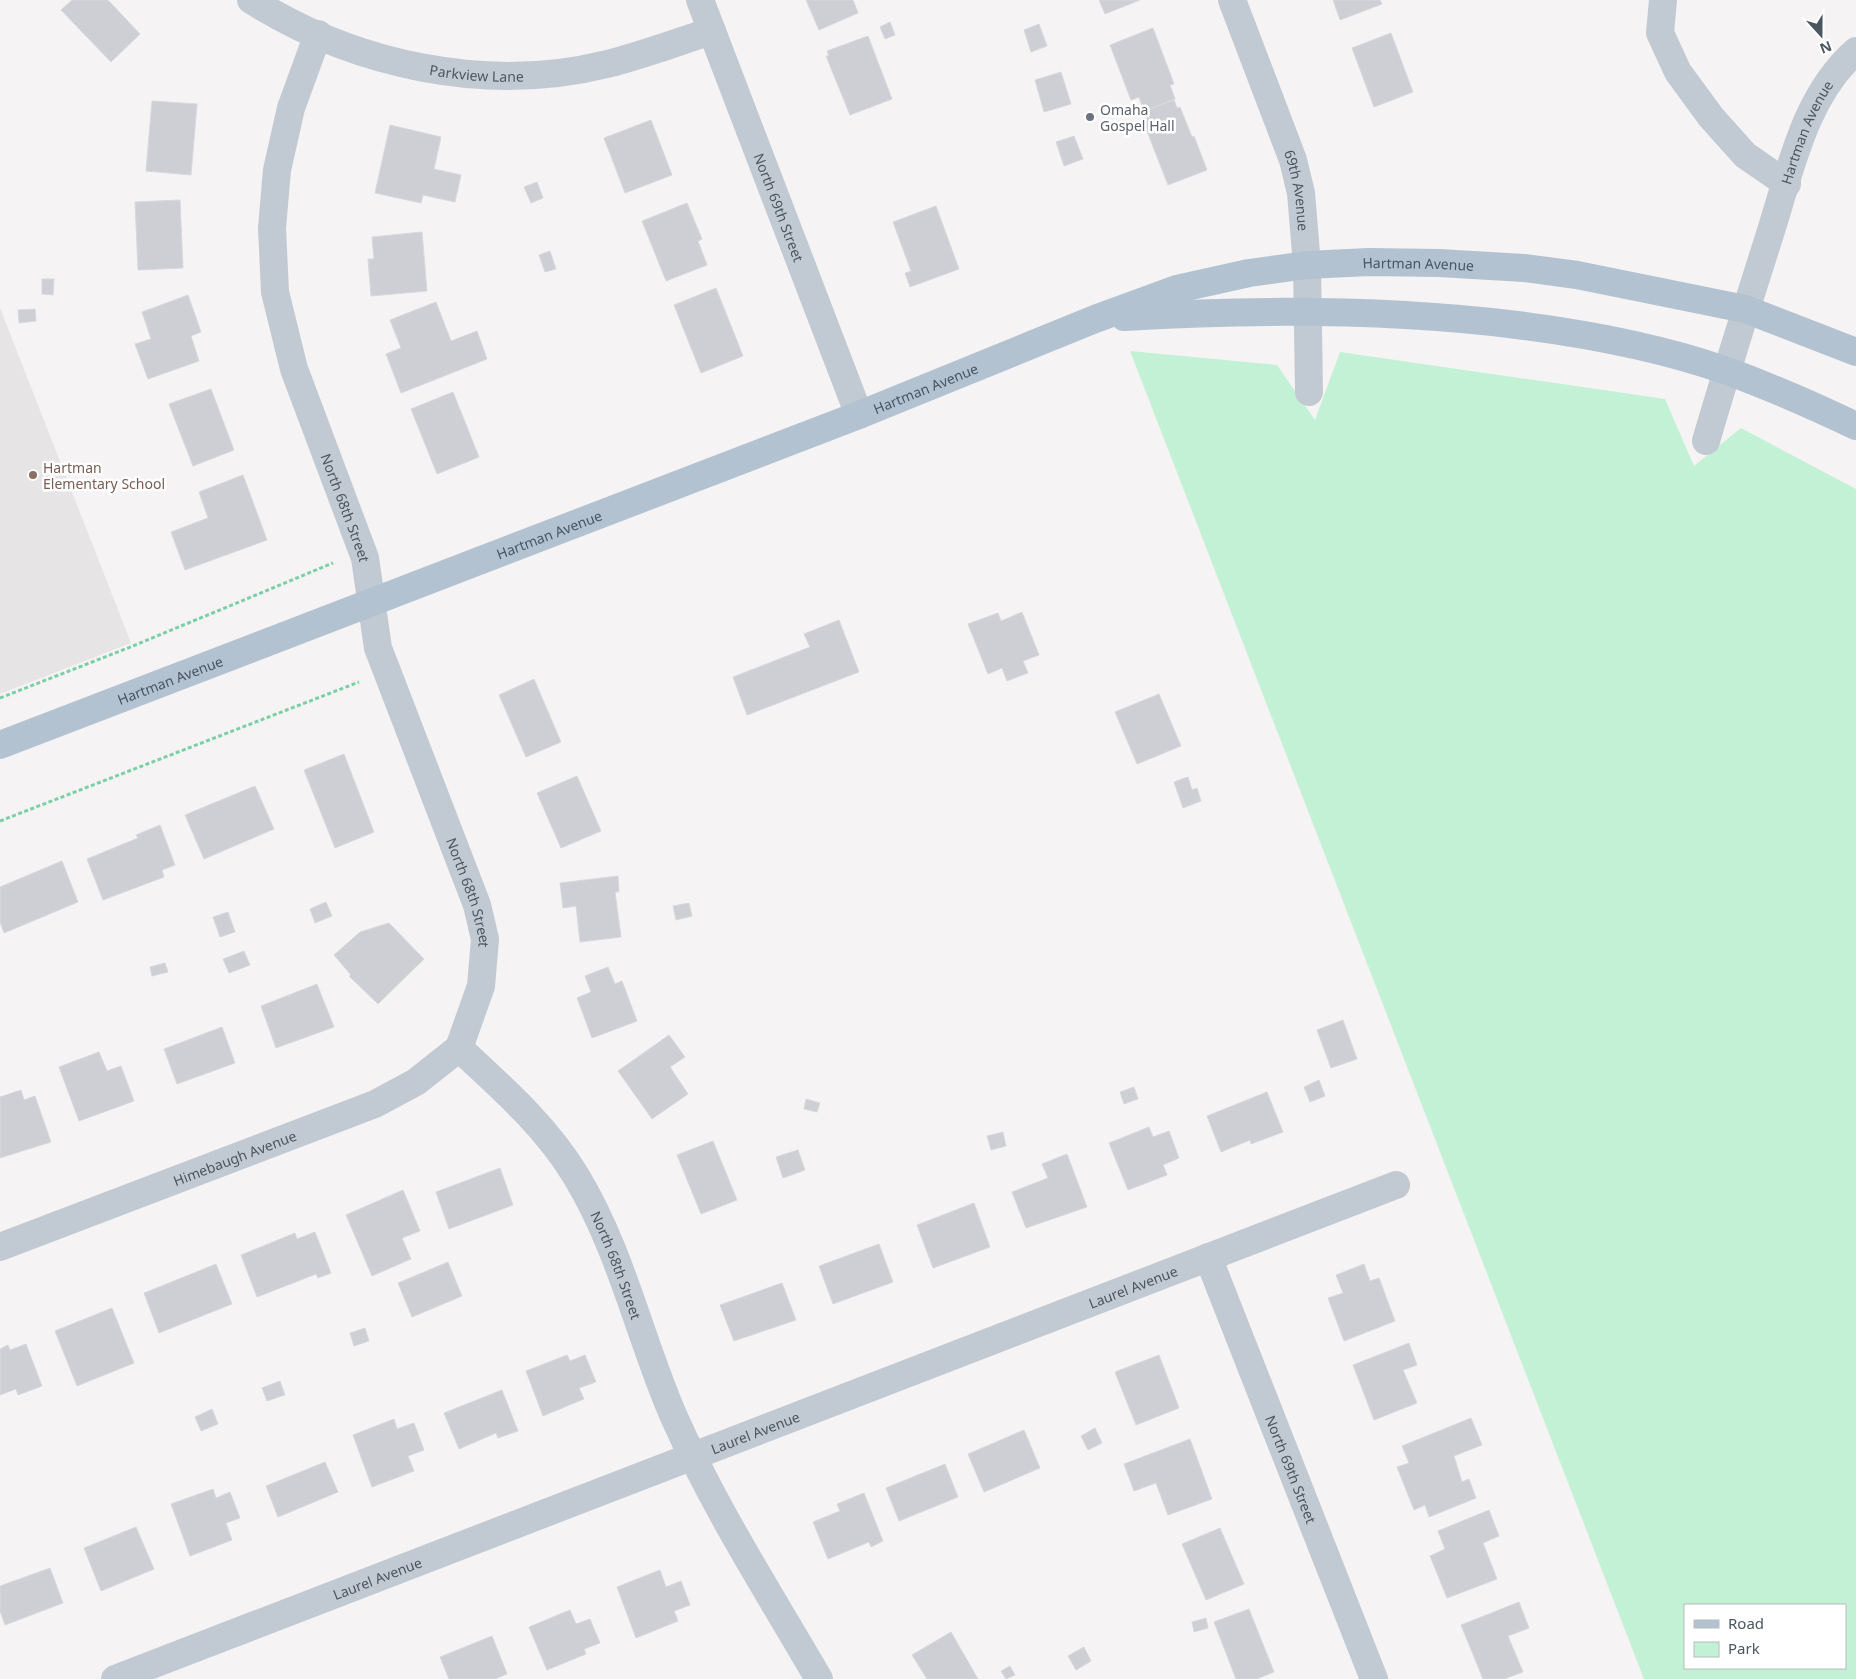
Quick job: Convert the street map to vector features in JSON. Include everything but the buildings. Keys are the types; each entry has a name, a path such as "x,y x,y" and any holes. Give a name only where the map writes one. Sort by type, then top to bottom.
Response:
{"main road":[{"name":"Hartman Avenue","path":"0,745 859,414 1095,319 1177,289 1249,273 1307,265 1422,262 1524,268 1577,275 1745,309"},
{"path":"1745,309 1856,352"},
{"name":"Hartman Avenue","path":"1095,319 1210,312 1308,310 1463,319 1581,334 1662,352 1727,371"},
{"path":"1727,371 1856,426"}],"street":[{"name":"Parkview Lane","path":"251,0 278,17 357,51 408,65 460,73 513,75 560,72 606,64 712,32"},
{"name":"North 69th Street","path":"700,0 859,414"},
{"name":"69th Avenue","path":"1232,0 1293,160 1302,193 1307,265 1309,392"},
{"path":"1663,0 1660,34 1678,72 1711,117 1745,155 1787,184"},
{"name":"North 68th Street","path":"318,34 283,136 277,170 272,228 275,292 294,369 365,558 378,648 477,906 485,939 481,986 459,1048 522,1105 549,1137 576,1177 603,1230 674,1416 707,1488 819,1679"},
{"name":"Hartman Avenue","path":"1706,441 1745,309 1812,111 1823,91 1845,61 1856,52"},
{"name":"Himebaugh Avenue","path":"0,1247 375,1104 416,1082 459,1048"},
{"name":"Laurel Avenue","path":"115,1679 1396,1185"},
{"name":"North 69th Street","path":"1208,1257 1374,1679"}],"path":[{"path":"0,698 133,646 337,561"},
{"path":"0,821 364,681"}],"shaded area":[{"name":"Hartman Elementary School","path":"0,308 131,643 0,694"}],"green space":[{"path":"1130,351 1277,365 1315,420 1340,352 1665,399 1694,466 1741,428 1856,489 1856,1679 1644,1679"}],"place":[{"name":"Omaha Gospel Hall","path":"1090,117"},
{"name":"Hartman Elementary School","path":"33,475"}]}
